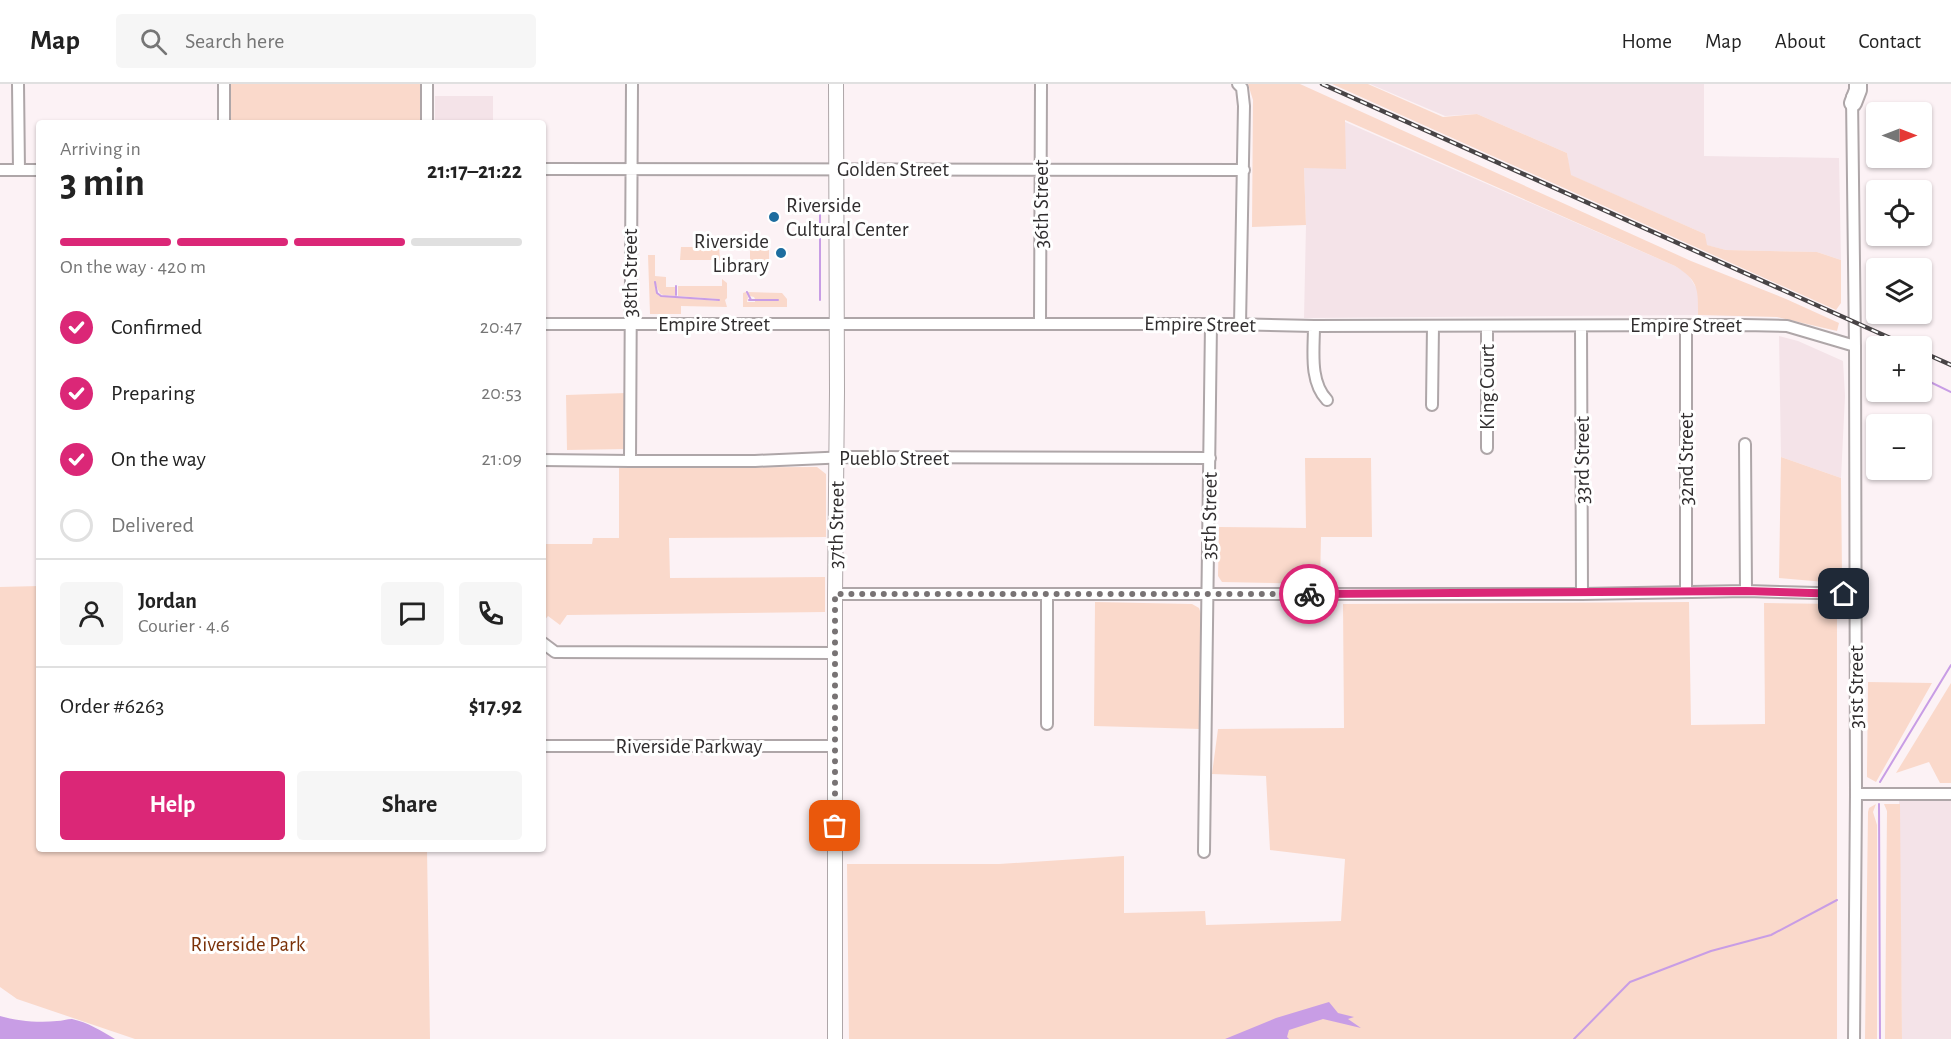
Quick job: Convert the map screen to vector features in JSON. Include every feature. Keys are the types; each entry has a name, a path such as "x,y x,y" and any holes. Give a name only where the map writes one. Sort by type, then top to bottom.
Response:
{"highway":[{"path":"1852,103 1858,90 1858,84"}],"main road":[{"name":"37th Street","path":"835,1039 836,84"}],"street":[{"path":"18,84 19,170"},
{"path":"224,84 224,120"},
{"path":"427,84 427,120"},
{"name":"38th Street","path":"630,461 632,84"},
{"name":"36th Street","path":"1040,323 1041,84"},
{"name":"31st Street","path":"1852,84 1856,794 1854,1039"},
{"path":"1240,86 1244,106 1240,325"},
{"name":"Golden Street","path":"546,169 1244,170"},
{"path":"0,171 36,170"},
{"name":"Empire Street","path":"546,324 1787,326 1855,346"},
{"name":"35th Street","path":"1204,852 1211,324"},
{"path":"1314,326 1314,371 1319,393 1327,400"},
{"path":"1432,405 1433,326"},
{"name":"King Court","path":"1487,326 1487,448"},
{"name":"33rd Street","path":"1581,326 1582,594"},
{"name":"32nd Street","path":"1686,326 1686,592"},
{"path":"1745,444 1746,591"},
{"name":"Pueblo Street","path":"546,460 1210,458"},
{"path":"835,594 1582,594 1746,591 1855,594"},
{"path":"1047,594 1047,724"},
{"path":"546,646 555,652 835,653"},
{"name":"Riverside Parkway","path":"546,746 834,746"},
{"path":"1856,794 1951,794"}],"shaded area":[{"path":"1370,84 1704,84 1704,156 1839,158 1841,260 1817,252 1726,250 1706,245 1705,234 1570,175 1567,153 1477,114 1445,116"},
{"path":"435,96 493,96 493,120 435,120"},
{"path":"1343,121 1675,266 1688,274 1698,291 1698,315 1304,318 1306,225 1304,168"},
{"path":"1779,336 1798,341 1843,361 1845,396 1841,478 1781,457"},
{"path":"1899,801 1951,801 1951,1039 1902,1039"},
{"path":"1329,1002 1338,1013 1354,1017 1348,1019 1361,1028 1323,1019 1289,1030 1287,1037 1289,1039 1225,1039 1276,1018"},
{"path":"0,1016 36,1022 72,1019 100,1030 115,1039 0,1039"}],"green space":[{"path":"229,84 420,84 420,120 229,120"},
{"path":"1248,84 1300,84 1691,261 1839,323 1837,331 1777,317 1698,315 1696,286 1689,276 1675,266 1345,120 1346,169 1304,168 1306,225 1252,227 1253,100"},
{"path":"1332,84 1368,84 1443,117 1477,114 1567,153 1571,175 1705,234 1707,245 1726,250 1817,252 1841,260 1841,303 1836,310"},
{"path":"750,240 769,240 769,268 750,267"},
{"path":"681,247 719,247 720,260 680,260"},
{"path":"648,255 655,255 655,276 666,277 666,287 676,287 675,296 663,295 659,292 655,282 659,296 719,301 719,299 678,296 678,286 722,286 722,279 727,283 725,300 727,307 681,306 681,314 650,314"},
{"path":"746,292 747,302 779,301 755,299 748,292 782,293 787,299 787,307 743,307 743,293"},
{"path":"626,393 626,449 567,450 566,395"},
{"path":"1781,457 1841,478 1842,575 1840,581 1836,583 1779,578"},
{"path":"1305,458 1371,458 1372,537 1321,537 1320,584 1222,582 1218,576 1219,527 1306,528"},
{"path":"817,467 826,474 826,537 669,538 670,578 825,577 825,612 567,615 560,625 548,616 546,618 546,544 592,544 593,538 619,538 619,468"},
{"name":"Riverside Park","path":"36,586 36,852 427,852 430,1039 135,1039 17,999 0,987 0,587"},
{"path":"1095,602 1192,604 1199,608 1201,614 1201,729 1094,726"},
{"path":"1689,602 1691,725 1765,724 1764,603 1837,604 1837,1039 849,1039 847,864 999,864 1124,856 1124,913 1205,911 1206,925 1341,921 1345,859 1270,850 1266,776 1212,774 1218,729 1344,728 1343,604"},
{"path":"1868,682 1932,683 1876,782 1867,777"},
{"path":"1951,683 1951,783 1940,783 1929,762 1896,773"},
{"path":"1876,804 1873,812 1877,825 1877,1039 1865,1039 1868,812 1869,808"},
{"path":"1884,804 1900,804 1902,1039 1885,1039 1887,811"}],"waterway":[{"path":"820,201 820,300"},
{"path":"655,282 657,293 661,296 719,300"},
{"path":"676,286 676,295"},
{"path":"747,292 751,300"},
{"path":"749,300 778,300"},
{"path":"1932,383 1951,392"},
{"path":"1880,782 1951,665"},
{"path":"1879,804 1880,1039"},
{"path":"1574,1039 1630,982 1711,951 1771,935 1837,900"}],"railway":[{"path":"1322,84 1886,336"},
{"path":"1932,356 1951,365"}],"way so far":[{"path":"835,826 835,594 1309,594"}],"place":[{"name":"Riverside Cultural Center","path":"774,217"},
{"name":"Riverside Library","path":"781,253"}],"route":[{"path":"1309,594 1746,591 1844,594"}]}
